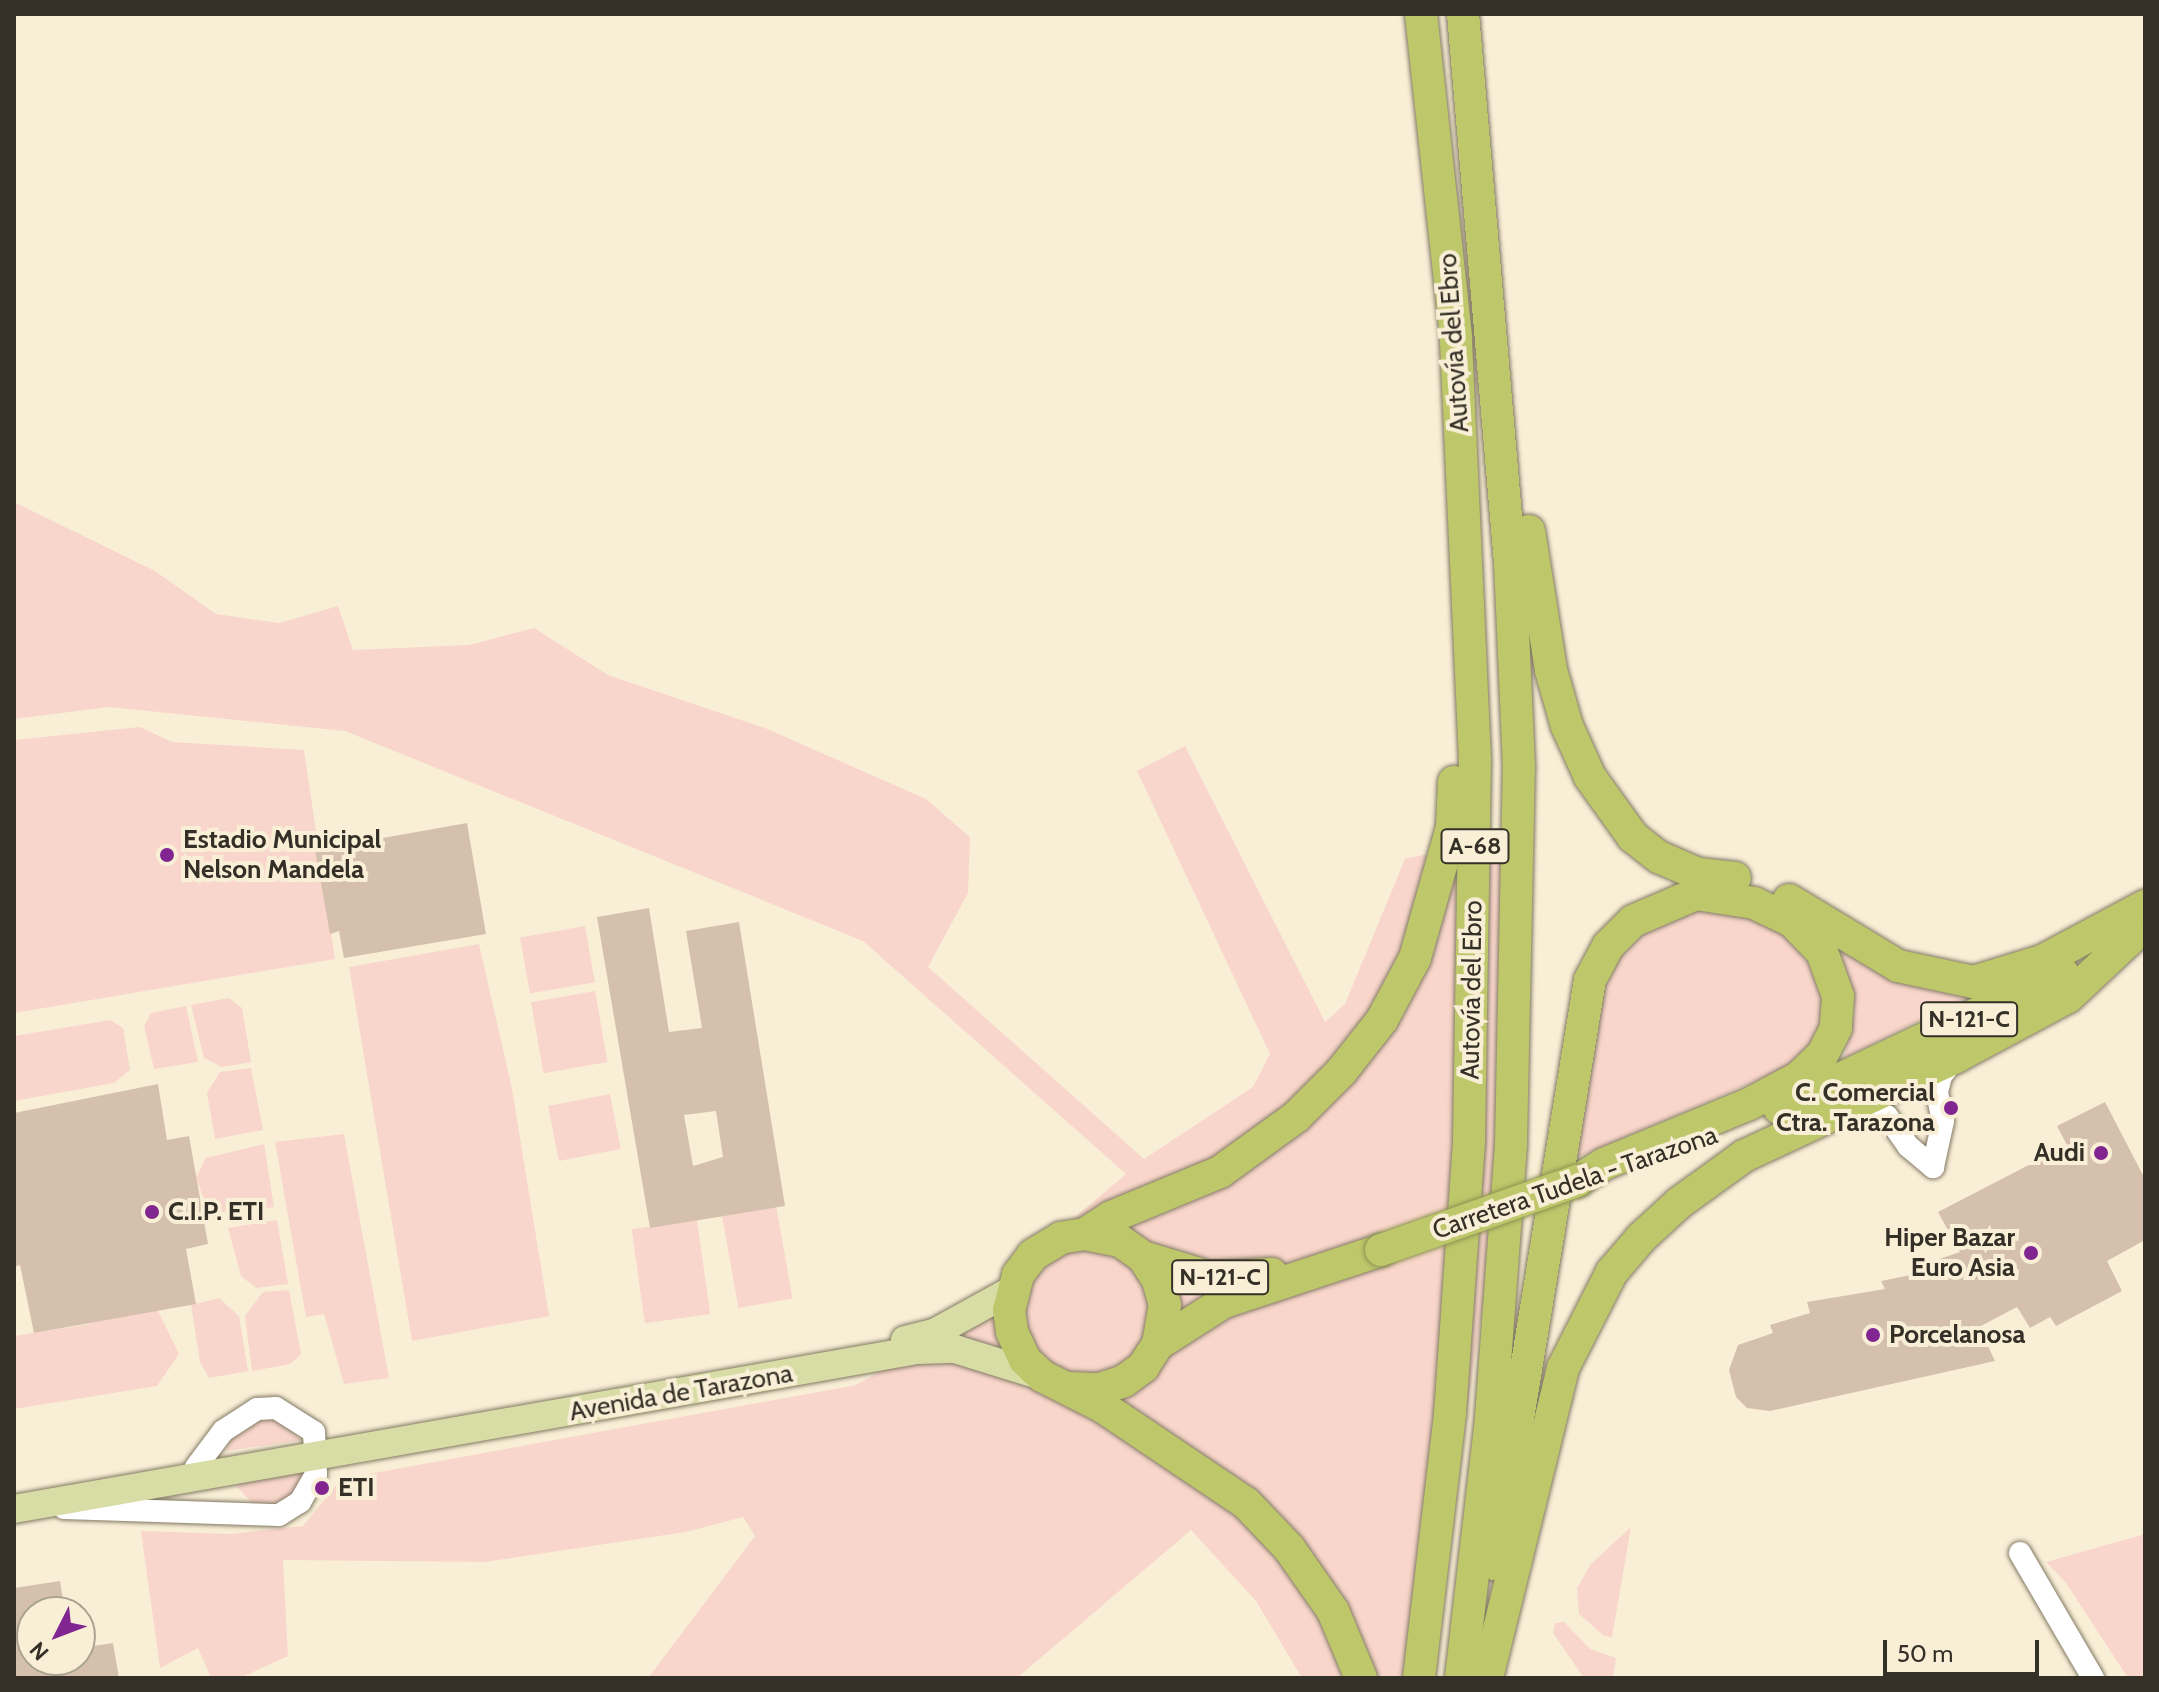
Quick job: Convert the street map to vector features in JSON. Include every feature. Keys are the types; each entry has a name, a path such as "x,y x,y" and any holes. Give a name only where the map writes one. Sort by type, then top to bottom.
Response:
{"highway":[{"name":"Autovía del Ebro","path":"1419,1678 1450,1414 1469,1124 1475,760 1456,336 1421,14"},
{"name":"Autovía del Ebro","path":"1461,1678 1493,1387 1511,1143 1519,768 1510,563 1477,145 1463,14"},
{"path":"1477,145 1501,220 1534,584 1551,670 1567,726 1590,777 1633,837 1698,874 1768,889 1898,966 1973,982 2042,961 2145,906"},
{"path":"1361,1678 1333,1611 1289,1548 1246,1503 1025,1360 1012,1332 1012,1290 1033,1255 1061,1238 1085,1234 1111,1217 1220,1172 1296,1117 1382,1020 1415,958 1452,827 1455,733 1447,544 1462,463"},
{"path":"1480,1678 1590,980 1608,946 1633,921 1696,894 1754,903 1792,921 1822,952 1838,996 1836,1028 1822,1055 1798,1078 1749,1104 1604,1164 1577,1181"},
{"path":"1487,1678 1563,1368 1612,1272 1641,1238 1718,1172 1956,1057 2068,997 2139,933"},
{"name":"Carretera Tudela - Tarazona","path":"1158,1344 1224,1302 1301,1273 1381,1250 1577,1181 1623,1172 1730,1129 1952,1028 2139,933"},
{"path":"1730,1129 1753,1138 1829,1104 1856,1105"},
{"name":"N-121-C","path":"1055,1382 1100,1389 1124,1381 1143,1367 1158,1344 1165,1305 1158,1280 1143,1257 1120,1241 1085,1234"},
{"name":"Carretera Tudela - Tarazona","path":"1143,1257 1209,1277 1301,1273"}],"main road":[{"name":"Avenida de Tarazona","path":"21,1504 196,1467 318,1451 918,1338 1012,1290"},
{"name":"Avenida de Tarazona","path":"21,1504 917,1350 955,1349 1055,1382"}],"street":[{"path":"1856,1105 1887,1116 1908,1146 1933,1167 1943,1121 1937,1092 1941,1076 1956,1057"},
{"path":"21,1504 279,1515 307,1491 318,1451 314,1432 298,1418 276,1408 257,1409 223,1431 196,1467"},
{"path":"2020,1553 2093,1678"}],"shaded area":[{"path":"14,502 155,571 216,614 279,623 338,606 353,650 469,645 534,628 608,675 765,728 926,799 970,837 968,893 928,967 1144,1159 1253,1087 1270,1054 1137,771 1185,746 1325,1022 1345,1004 1405,859 1502,837 1494,1233 1444,1559 1435,1678 1302,1678 1256,1601 1191,1530 1017,1678 648,1678 755,1536 743,1517 686,1532 485,1562 283,1560 288,1656 240,1678 211,1678 198,1648 160,1668 141,1531 230,1534 303,1526 341,1479 856,1385 922,1347 1126,1174 863,941 345,731 109,707 14,719"},
{"name":"Estadio Municipal Nelson Mandela","path":"140,727 172,742 304,750 335,959 14,1013 14,740"},
{"path":"1707,906 1762,918 1787,935 1817,977 1826,1006 1819,1041 1803,1061 1574,1159 1593,1012 1617,959 1659,920"},
{"path":"585,926 595,982 530,994 520,937"},
{"path":"479,944 512,1089 549,1316 412,1341 349,967"},
{"path":"1841,951 1881,973 1973,994 1844,1058 1855,1011"},
{"path":"595,991 608,1062 543,1073 531,1002"},
{"path":"229,998 242,1008 251,1062 222,1067 204,1058 191,1005"},
{"path":"186,1006 198,1062 154,1069 144,1026 151,1013"},
{"path":"110,1020 123,1028 130,1070 114,1083 14,1101 14,1036"},
{"path":"251,1068 263,1130 215,1139 207,1093 220,1072"},
{"path":"610,1094 621,1149 559,1161 548,1106"},
{"path":"344,1134 389,1378 344,1384 324,1314 306,1317 275,1142"},
{"path":"264,1144 274,1207 229,1214 207,1207 196,1178 206,1158"},
{"path":"776,1205 792,1299 738,1308 722,1215"},
{"path":"277,1220 288,1284 256,1288 241,1276 228,1228"},
{"path":"697,1220 710,1314 645,1323 632,1229"},
{"path":"79,1259 158,1311 179,1354 157,1386 14,1409 14,1336 90,1324"},
{"path":"289,1290 301,1354 290,1364 252,1371 245,1316 263,1292"},
{"path":"219,1298 239,1316 248,1371 209,1378 200,1362 191,1305"},
{"path":"260,1419 275,1420 302,1440 226,1451 233,1436"},
{"path":"300,1472 302,1483 291,1502 256,1507 237,1487 239,1482"},
{"path":"1631,1527 1612,1637 1604,1636 1579,1614 1577,1588 1591,1564"},
{"path":"2145,1534 2145,1678 2128,1678 2066,1583 2046,1562"},
{"path":"1564,1622 1590,1649 1616,1658 1613,1678 1584,1678 1553,1633 1555,1623"}],"building":[{"path":"467,823 486,934 344,958 339,931 330,934 315,850"},
{"path":"649,908 669,1032 702,1028 686,931 739,922 785,1206 650,1228 597,917","holes":["716,1111 723,1157 693,1166 684,1115"]},
{"name":"C.I.P. ETI","path":"158,1084 167,1140 189,1136 208,1244 186,1249 196,1304 34,1333 20,1265 14,1267 14,1113"},
{"path":"2105,1102 2145,1179 2145,1240 2107,1261 2122,1291 2056,1326 2050,1317 2030,1328 2017,1307 1979,1327 1995,1361 1770,1411 1747,1408 1736,1397 1729,1370 1738,1345 1773,1333 1770,1325 1810,1313 1807,1302 1885,1289 1881,1281 1921,1273 1918,1266 1960,1252 1938,1212 2046,1156 2069,1149 2057,1126"},
{"path":"60,1581 62,1596 16,1596 16,1676 96,1676 96,1646 113,1643 119,1678 14,1678 14,1588"}],"place":[{"name":"Estadio Municipal Nelson Mandela","path":"167,855"},
{"name":"C. Comercial Ctra. Tarazona","path":"1951,1108"},
{"name":"Audi","path":"2101,1153"},
{"name":"C.I.P. ETI","path":"152,1212"},
{"name":"Hiper Bazar Euro Asia","path":"2031,1253"},
{"name":"Porcelanosa","path":"1873,1335"},
{"name":"ETI","path":"322,1488"}]}
